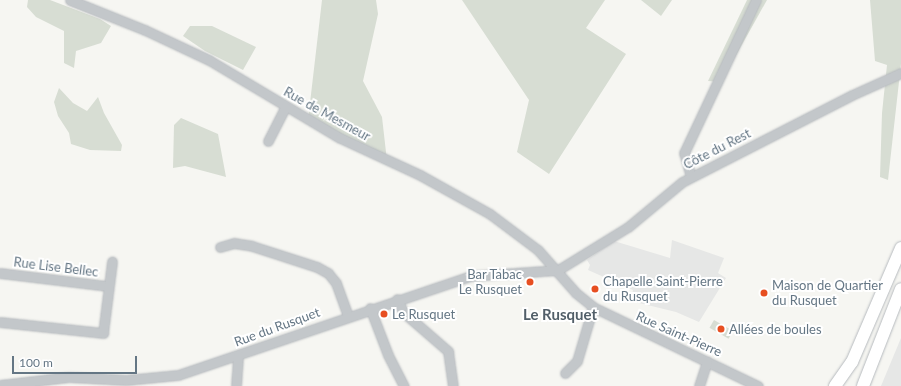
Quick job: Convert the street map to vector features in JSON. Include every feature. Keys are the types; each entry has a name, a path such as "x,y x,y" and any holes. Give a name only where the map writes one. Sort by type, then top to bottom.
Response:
{"main road":[{"path":"835,386 852,362 901,248"},
{"path":"863,386 901,289"}],"street":[{"name":"Rue de Mesmeur","path":"70,0 176,44 209,60 285,107 340,138 420,175 490,214 538,250 558,270"},
{"path":"691,177 684,153 756,0"},
{"name":"Côte du Rest","path":"558,270 628,227 691,177 901,73"},
{"path":"268,141 285,107"},
{"path":"220,247 234,243 252,246 317,267 328,273 336,283 348,316"},
{"path":"0,322 103,332 112,262"},
{"name":"Rue du Rusquet","path":"0,385 69,377 127,383 178,375 370,308 470,276 558,270"},
{"name":"Rue Saint-Pierre","path":"558,270 576,292 593,307 758,386"},
{"name":"Rue Lise Bellec","path":"0,273 108,286"},
{"path":"396,300 403,312 448,351 453,386"},
{"path":"565,373 577,361 593,307"},
{"path":"370,308 388,356 404,386"},
{"path":"236,386 238,355"},
{"path":"700,386 707,361"}],"shaded area":[{"path":"28,0 50,0 100,19 111,26 101,43 76,51 74,68 64,63 64,31 36,17 27,7"},
{"path":"322,0 376,0 378,14 363,81 382,117 387,161 308,120"},
{"path":"462,0 605,0 586,28 626,54 549,174 517,152 529,100"},
{"path":"641,0 672,0 661,16"},
{"path":"747,0 767,0 721,82 708,81"},
{"path":"870,0 901,0 901,64 888,180 880,177 882,113 887,65 875,61"},
{"path":"190,26 212,26 256,47 243,70 205,51 183,36"},
{"path":"59,88 73,103 87,111 98,97 104,113 122,145 121,151 90,150 71,144 69,133 58,116 54,102"},
{"path":"181,118 218,134 226,177 185,166 173,168 174,125"},
{"path":"672,240 724,258 718,273 726,278 699,322 676,312 631,301 633,290 588,270 590,265 587,260 614,241 670,258"},
{"name":"Allées de boules","path":"714,320 733,331 729,339 710,328"},
{"path":"901,338 901,386 881,386"}],"place":[{"name":"Bar Tabac Le Rusquet","path":"530,282"},
{"name":"Chapelle Saint-Pierre du Rusquet","path":"595,289"},
{"name":"Maison de Quartier du Rusquet","path":"764,293"},
{"name":"Le Rusquet","path":"384,314"},
{"name":"Allées de boules","path":"721,329"}],"district":[{"name":"Le Rusquet","path":"560,315"}]}
